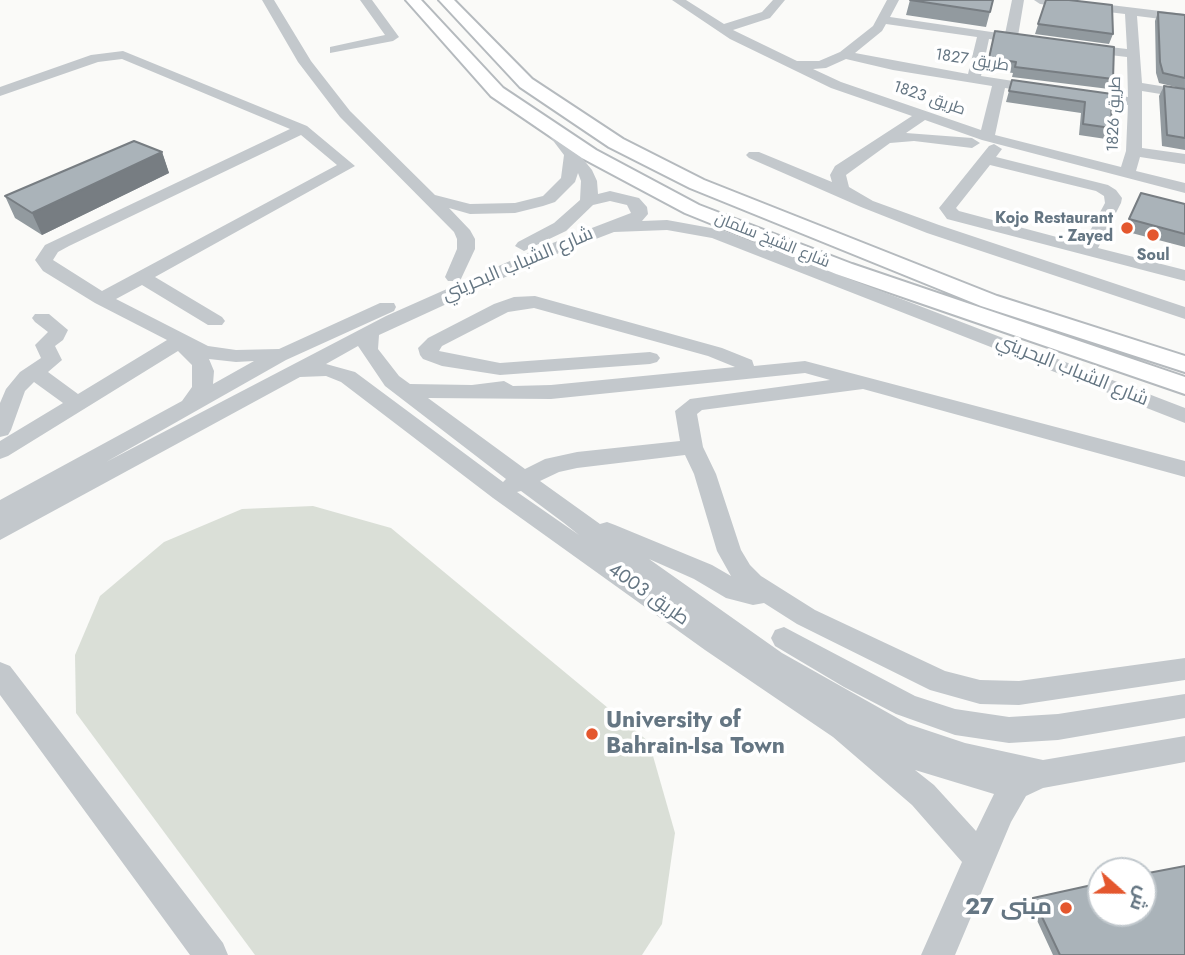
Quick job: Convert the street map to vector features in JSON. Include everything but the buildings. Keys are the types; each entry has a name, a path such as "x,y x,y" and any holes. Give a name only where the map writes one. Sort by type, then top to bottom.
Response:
{"main road":[{"name":"شارع الشيخ سلمان","path":"413,0 497,92 555,134 692,209 915,295 1185,386"},
{"name":"شارع الشيخ سلمان","path":"451,3 526,83 616,143 697,184 989,301 1185,364"},
{"path":"841,241 1185,348"},
{"path":"915,295 1185,406"}],"street":[{"path":"268,0 305,62 345,114 461,230 466,239 466,249 454,277"},
{"path":"335,50 393,37 366,0"},
{"name":"طريق 1823","path":"678,0 722,29 788,63 820,78 922,116 989,148 1127,174 1185,188"},
{"path":"722,29 766,15 779,0"},
{"path":"788,63 810,66 827,63 845,55 871,35 883,20 893,0"},
{"path":"1011,38 1018,0"},
{"path":"1040,0 1181,14"},
{"path":"1086,0 1181,14"},
{"path":"1113,0 1181,14"},
{"name":"طريق 1826","path":"1127,174 1134,150 1135,86 1131,11"},
{"path":"883,20 1038,42"},
{"path":"972,79 984,34"},
{"name":"طريق 1826","path":"1065,45 1133,54"},
{"path":"0,89 89,60 123,55 302,129 347,166 102,299"},
{"name":"طريق 1827","path":"845,55 865,61 972,79 1135,102"},
{"path":"820,78 821,70 827,63"},
{"path":"0,89 16,80 8,74"},
{"path":"999,83 989,148 947,208 948,212 960,218 1185,276"},
{"path":"1135,86 1185,94"},
{"path":"848,195 839,183 841,169 922,116"},
{"path":"292,362 203,351 102,299 49,267 44,260 46,255 63,242 302,129"},
{"name":"شارع الشباب البحريني","path":"0,532 292,362 454,277 560,227 587,201 589,181 555,134"},
{"path":"885,139 937,139 989,148 1185,198"},
{"path":"989,148 1110,193 1114,198 1113,203 1087,250"},
{"path":"1134,150 1185,159"},
{"path":"426,197 470,209 515,208 537,203 549,199 569,179 572,154"},
{"path":"754,155 933,229 1185,313"},
{"path":"587,201 610,196 622,197 639,207 640,214 634,219 611,226"},
{"name":"شارع الشباب البحريني","path":"0,511 191,404 369,333 520,263 611,226 667,225 716,234 1185,416"},
{"path":"1111,257 1121,236"},
{"path":"142,277 215,321"},
{"path":"751,368 673,339 597,321 543,304 524,302 501,309 428,348 430,355 442,360 500,369 648,367 751,368 805,367 1185,469"},
{"path":"0,430 16,389 52,360 45,345 58,333 56,327 43,318"},
{"name":"طريق 4003","path":"369,333 368,349 399,386 512,486 714,642 860,741 923,796 980,859"},
{"path":"648,367 658,348 673,339"},
{"path":"0,451 180,341"},
{"path":"180,341 202,363 204,371 202,387 191,404"},
{"name":"طريق 4003","path":"292,362 339,373 512,486 572,517 748,644 900,734 965,756 1043,774"},
{"path":"489,391 648,367"},
{"path":"368,393 399,386 523,394 751,368"},
{"path":"34,372 77,403"},
{"path":"869,383 692,406 685,415 692,447 705,474 729,551 741,572 765,593 833,630 940,682 980,692 1019,693 1185,669"},
{"path":"512,486 554,465 577,460 692,447"},
{"path":"572,517 659,552 735,591 753,595 765,593"},
{"path":"714,642 748,644 833,630"},
{"path":"784,638 854,679 906,705 955,722 1009,730 1058,727 1185,706"},
{"path":"0,674 211,955"},
{"path":"860,741 1015,786 999,813 938,955"},
{"name":"طريق 4003","path":"1015,786 1028,778 1043,774 1185,749"}],"shaded area":[{"path":"313,506 391,528 649,742 675,833 662,924 642,955 255,955 76,713 75,655 100,596 164,542 242,509"}],"place":[{"name":"Kojo Restaurant - Zayed","path":"1127,228"},
{"name":"Soul","path":"1153,235"},
{"name":"University of Bahrain-Isa Town","path":"592,734"},
{"name":"مبنى 27","path":"1066,908"}]}
